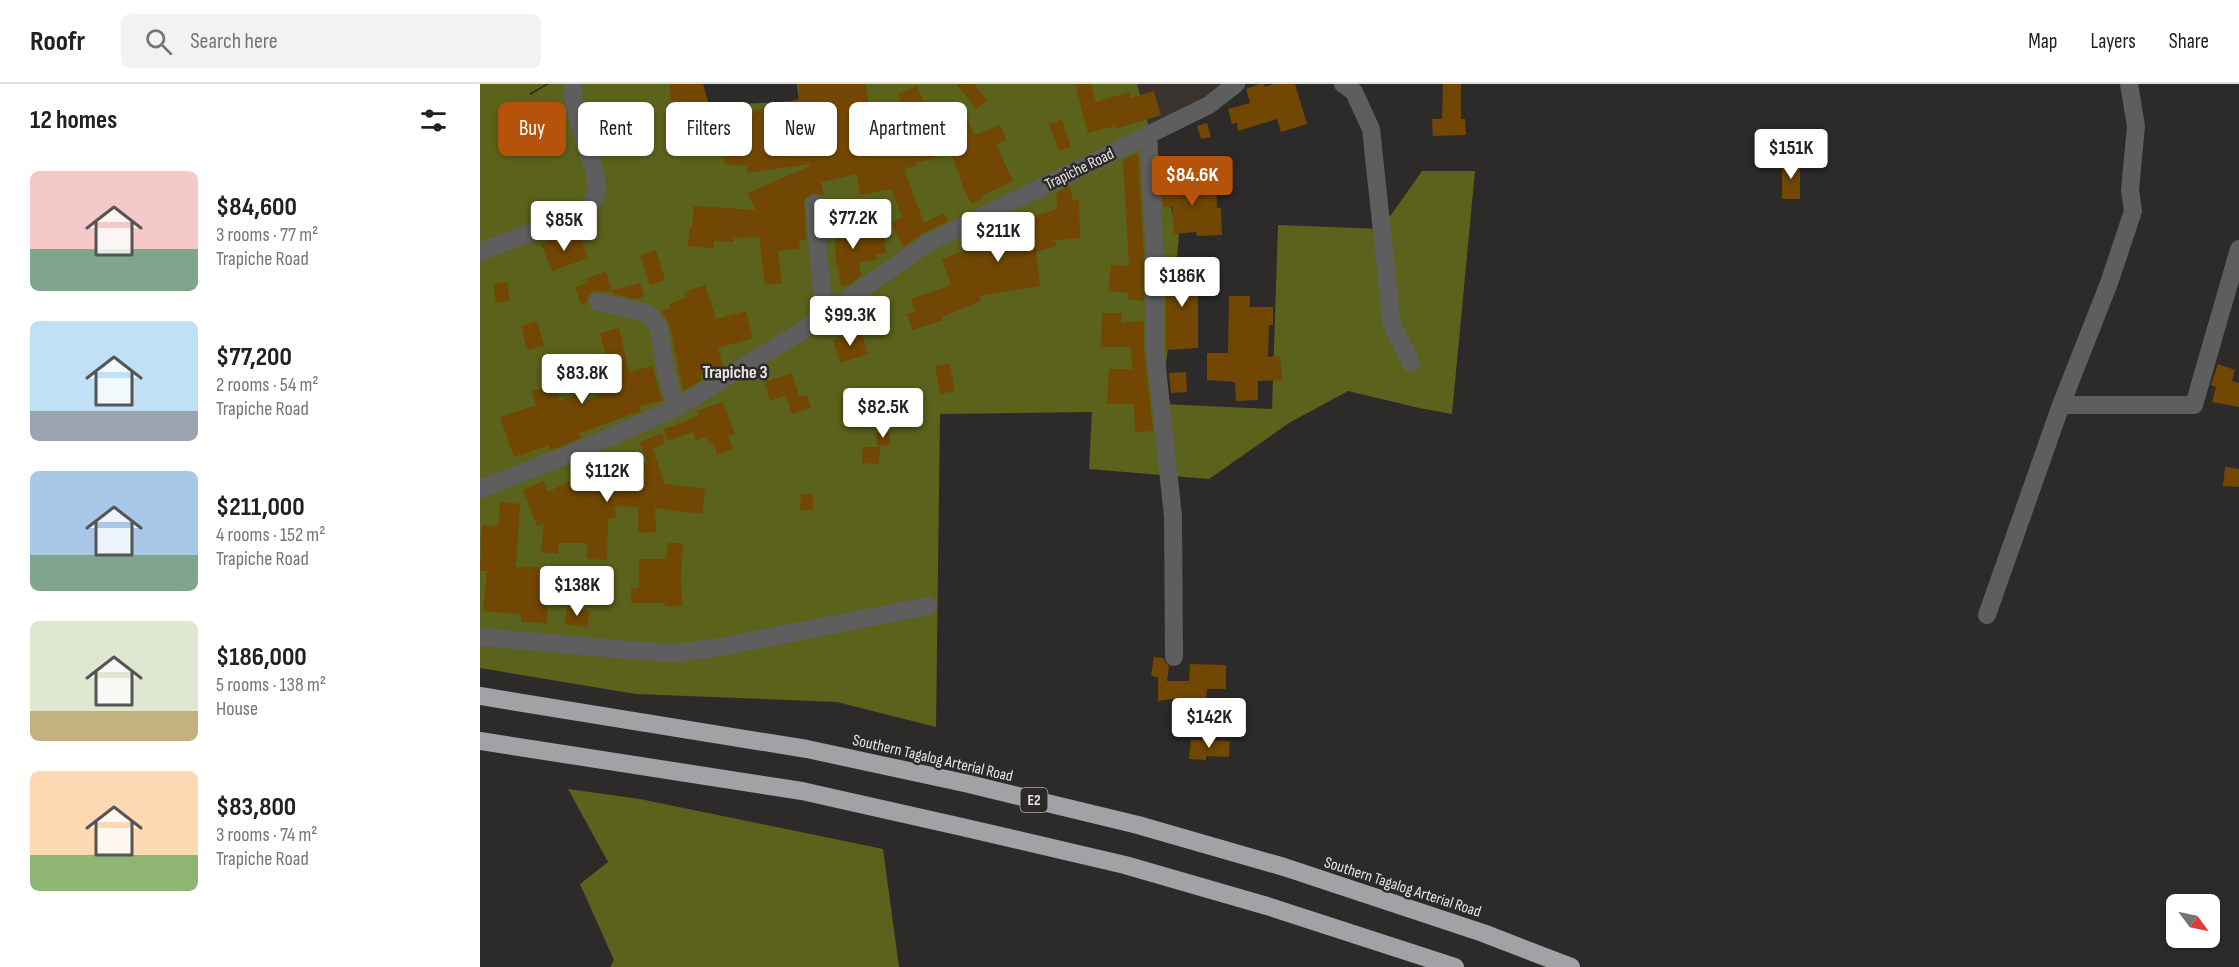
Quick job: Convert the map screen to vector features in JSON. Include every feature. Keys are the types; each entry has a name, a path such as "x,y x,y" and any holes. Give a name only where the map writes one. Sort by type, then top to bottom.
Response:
{"highway":[{"name":"Southern Tagalog Arterial Road","path":"480,696 807,749 969,784 1126,822 1296,871 1484,933 1571,967"},
{"path":"480,741 802,791 951,825 1158,874 1267,906 1455,967"}],"street":[{"path":"480,252 586,211 596,195 596,180 579,126 572,91 573,84"},
{"name":"Trapiche Road","path":"480,489 576,452 676,408 824,316 928,243 1209,105 1236,84"},
{"path":"1343,84 1354,92 1371,129 1392,325 1411,363"},
{"path":"1987,615 2061,405 2109,283 2133,211 2130,190 2136,126 2129,84"},
{"path":"1148,134 1155,260 1155,350 1173,516 1174,657"},
{"path":"814,204 824,316"},
{"path":"2061,405 2194,405 2239,249"},
{"path":"598,302 646,313 653,319 659,328 666,373 676,408"},
{"path":"480,637 675,653 715,648 928,606"}],"shaded area":[{"path":"1128,84 1220,84 1220,88 1142,131"}],"green space":[{"path":"480,84 546,84 530,95 549,84 702,84 704,102 666,102 666,156 752,156 752,103 764,103 764,156 837,156 837,102 780,102 799,101 797,84 1137,84 1179,237 1162,404 1272,409 1278,225 1381,229 1422,171 1475,171 1452,414 1348,391 1289,423 1209,479 1089,469 1092,412 940,414 936,727 837,702 636,694 480,668"},
{"path":"568,789 640,799 883,849 899,967 610,967 614,960 580,884 608,862"}],"building":[{"path":"669,84 703,84 708,102 671,102 669,93 671,92"},
{"path":"799,84 866,84 869,102 849,102 849,156 940,156 915,163 916,166 904,169 924,223 944,213 948,221 923,233 903,247 891,223 902,217 891,189 860,195 857,174 821,182 824,195 812,193 804,200 806,240 799,240 800,248 778,251 782,283 765,285 759,237 734,238 734,242 714,241 714,248 688,246 694,206 755,210 748,193 810,166 810,164 747,173 747,166 724,164 725,156 752,156 753,111 764,108 764,156 837,156 837,102 788,102 799,99"},
{"path":"956,84 974,84 987,100 977,109"},
{"path":"1075,84 1091,84 1096,102 1129,92 1131,98 1154,91 1161,115 1115,129 1114,126 1088,133"},
{"path":"1264,84 1265,87 1274,84 1295,84 1307,124 1281,132 1277,119 1238,131 1237,123 1232,124 1228,109 1250,103 1246,89"},
{"path":"1443,84 1461,84 1461,119 1465,119 1466,135 1433,136 1432,119 1442,119"},
{"path":"917,86 924,102 901,102 898,94"},
{"path":"967,118 974,135 1000,125 1006,140 996,144 1013,181 981,196 982,199 971,204 952,156 967,156"},
{"path":"1062,120 1071,147 1059,151 1049,124"},
{"path":"1207,123 1211,137 1201,139 1197,126"},
{"path":"1138,153 1144,301 1128,299 1129,293 1108,291 1111,265 1129,266 1123,160"},
{"path":"1782,161 1800,161 1800,199 1782,199"},
{"path":"1185,174 1186,187 1216,185 1217,208 1221,208 1222,235 1197,236 1196,232 1174,234 1172,206 1163,207 1162,176"},
{"path":"1070,186 1073,201 1079,200 1080,238 1055,240 1057,246 1036,252 1040,286 979,296 981,301 942,317 943,320 912,330 907,314 915,312 911,299 951,285 942,259 973,247 972,237 991,233 992,238 1015,235 1015,231 1034,228 1031,217 1058,209 1056,193"},
{"path":"867,203 870,214 853,218 851,206"},
{"path":"853,220 854,239 884,236 886,253 876,255 877,260 859,262 861,276 848,285 841,286 838,265 836,265 835,237 828,237 827,222"},
{"path":"580,236 588,258 552,271 541,244 559,237 562,243"},
{"path":"656,250 665,280 650,285 640,255"},
{"path":"1166,262 1178,262 1178,269 1198,269 1198,348 1166,350"},
{"path":"606,272 612,292 594,291 589,295 587,302 581,304 575,287 588,283 586,278"},
{"path":"507,282 510,301 496,303 493,284"},
{"path":"640,283 644,297 636,299 613,294 612,290"},
{"path":"705,285 716,319 746,311 753,338 718,348 723,366 700,376 701,380 683,391 670,326 661,311 670,308 669,304 685,298 684,292"},
{"path":"1229,296 1250,296 1250,307 1273,307 1273,325 1269,325 1268,357 1280,356 1282,380 1258,381 1258,400 1236,401 1235,382 1207,380 1207,353 1228,353"},
{"path":"1102,313 1122,313 1121,323 1144,321 1144,351 1153,431 1135,432 1134,404 1107,404 1109,369 1132,369 1131,347 1101,347"},
{"path":"537,321 544,346 527,350 521,326"},
{"path":"619,328 629,372 652,366 662,401 639,406 641,411 579,433 581,438 551,450 549,445 514,457 500,417 536,405 532,391 555,385 559,401 584,392 587,400 612,390 603,358 606,357 600,333"},
{"path":"861,331 868,354 840,363 833,340"},
{"path":"950,364 955,391 940,394 935,366"},
{"path":"2218,364 2235,370 2232,381 2239,383 2239,407 2212,402 2216,387 2211,385"},
{"path":"1186,372 1187,392 1171,393 1169,373"},
{"path":"792,373 799,397 807,395 811,408 792,414 786,395 770,401 764,382"},
{"path":"723,402 735,434 728,436 733,449 717,455 713,442 709,444 706,437 696,441 693,432 668,441 664,429 689,420 698,415 697,411"},
{"path":"889,432 890,445 877,446 876,433"},
{"path":"662,433 665,444 653,448 664,484 705,489 702,514 655,508 656,532 638,533 638,507 614,506 617,517 608,519 607,560 587,559 587,543 559,543 558,554 541,552 544,523 537,526 523,490 544,481 548,492 570,481 572,486 592,480 587,459 603,454 608,474 637,475 634,467 648,463 640,442"},
{"path":"863,447 880,447 879,464 862,463"},
{"path":"2225,467 2239,469 2239,487 2223,486"},
{"path":"801,494 813,494 813,510 800,510"},
{"path":"500,502 520,504 516,567 547,568 546,574 566,577 564,589 548,587 547,623 521,622 521,614 483,611 487,571 480,571 482,525 498,526"},
{"path":"668,543 683,543 682,606 665,606 665,603 631,603 631,589 639,588 639,559 666,559"},
{"path":"567,607 590,611 587,627 564,624"},
{"path":"1154,657 1163,658 1169,667 1167,681 1189,681 1190,664 1226,665 1226,689 1207,689 1206,699 1180,698 1158,701 1158,677 1151,676"},
{"path":"1191,740 1230,741 1229,757 1206,756 1206,760 1189,759"}],"district":[{"name":"Trapiche 3","path":"735,372"}]}
